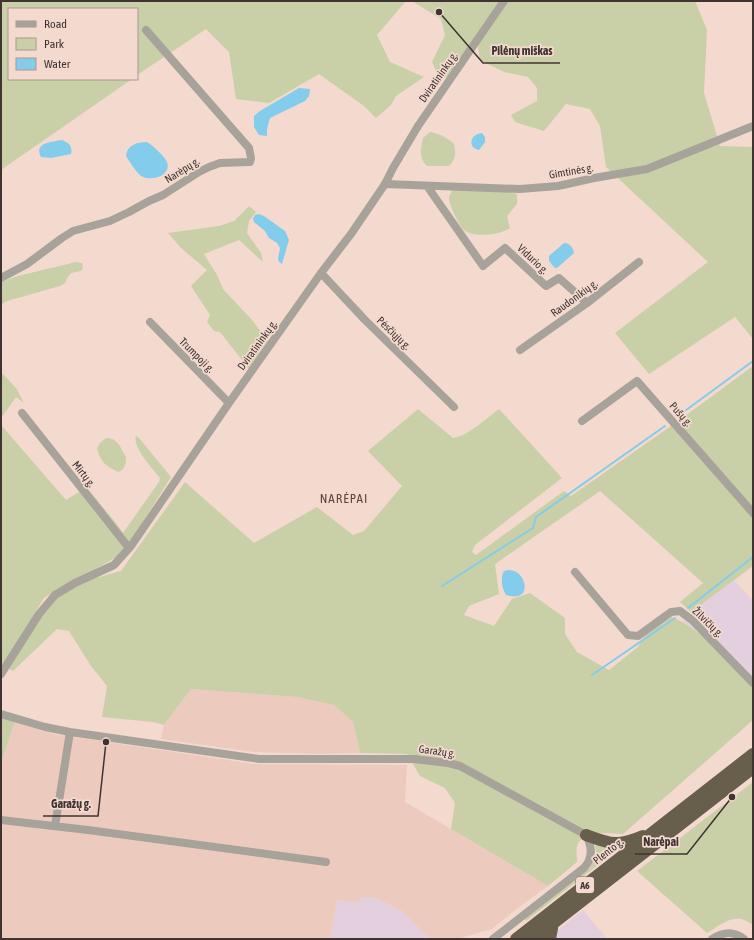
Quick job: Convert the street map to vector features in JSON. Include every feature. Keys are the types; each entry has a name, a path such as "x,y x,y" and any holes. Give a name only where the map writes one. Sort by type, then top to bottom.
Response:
{"highway":[{"name":"Plento g.","path":"516,939 753,754"},
{"name":"A6","path":"533,939 753,768"},
{"path":"586,836 611,843 621,844 630,842 655,831"},
{"path":"550,939 553,923"}],"street":[{"name":"Dviratininkų g.","path":"1,674 39,614 55,595 75,583 114,565 129,548 229,402 321,273 351,234 385,184 418,126 504,1"},
{"name":"Narėpų g.","path":"1,278 27,264 68,234 110,221 129,212 148,201 163,195 209,167 220,163 250,162 251,158 249,148 146,30"},
{"name":"Gimtinės g.","path":"385,184 520,189 558,186 647,169 751,129"},
{"name":"Vidurio g.","path":"427,186 483,266 506,248 546,286 559,278 587,303"},
{"name":"Raudonikių g.","path":"520,350 587,303 639,262"},
{"name":"Pėsčiųjų g.","path":"321,273 365,320 454,407"},
{"name":"Trumpoji g.","path":"150,322 229,402"},
{"name":"Pušų g.","path":"582,421 637,381 753,513"},
{"name":"Mirtų g.","path":"22,413 129,548"},
{"name":"Žilvičių g.","path":"575,572 628,635 638,636 671,612 680,611 692,620 753,684"},
{"name":"Garažų g.","path":"1,714 45,727 70,732 259,759 414,759 448,763 460,766 586,836"},
{"path":"55,826 70,732"},
{"path":"1,820 326,862"},
{"path":"493,939 584,868 589,860 590,852 589,842 586,836"},
{"path":"712,939 722,933 736,934 744,939"}],"shaded area":[{"path":"734,580 753,601 753,686 700,633 682,621 691,612"},
{"path":"191,689 297,697 334,705 353,722 360,753 319,754 253,752 161,739 164,725"},
{"path":"15,722 53,734 255,764 407,765 405,802 548,886 492,929 457,939 430,939 402,911 373,897 360,898 359,903 337,900 330,939 1,939 1,762"},
{"path":"373,897 402,911 430,939 330,939 337,900 359,903 359,898"},
{"path":"583,910 607,939 547,939"}],"green space":[{"path":"1,1 406,1 377,35 390,62 424,77 396,96 391,105 376,118 364,106 319,74 269,103 236,99 229,52 206,29 138,74 138,8 8,8 8,80 131,80 1,170"},
{"path":"412,1 500,1 449,75 443,79 438,75 432,62 445,35 441,19"},
{"path":"504,1 695,1 707,30 704,93 720,146 753,147 753,339 735,317 649,374 615,333 708,262 606,167 600,126 590,109 566,104 544,131 515,122 511,115 537,101 537,88 528,77 504,72 480,60 477,41"},
{"path":"430,132 449,139 454,144 455,156 449,166 427,166 424,163 421,156 423,138"},
{"path":"452,189 504,190 517,194 517,204 507,216 510,228 487,235 474,234 464,230 449,201"},
{"path":"249,206 256,212 249,221 247,233 261,253 263,262 239,240 204,254 217,275 223,289 252,320 268,341 249,369 220,332 214,331 207,322 210,315 191,286 207,270 181,248 168,233 219,226 234,221"},
{"path":"76,262 82,263 83,268 81,271 71,273 65,283 60,286 7,301 1,305 1,282 18,276"},
{"path":"753,366 753,566 691,612 680,602 703,583 600,491 495,564 499,594 469,606 464,615 494,626 512,599 530,593 565,618 565,634 577,652 609,670 638,647 645,636 671,617 682,622 704,637 753,686 753,720 623,834 597,833 590,834 580,840 577,846 577,862 548,886 451,829 455,803 445,788 420,776 407,754 360,753 353,722 334,705 297,697 191,689 164,725 153,722 102,717 107,686 91,666 69,631 57,629 13,671 7,668 53,600 92,579 121,571 185,482 254,543 317,507 353,535 364,531 402,486 368,451 418,409 453,438 465,434 499,409 562,478 475,545 472,552 476,555 564,491 571,496 674,424"},
{"path":"1,372 16,388 24,403 16,397 1,418"},
{"path":"1,425 66,500 79,492 84,484 123,533 159,482 160,478 140,452 137,446 136,436 171,477 132,539 118,556 44,598 1,668"},
{"path":"106,438 116,441 126,457 124,468 118,472 104,463 98,453 97,448"},
{"path":"1,718 15,722 1,762"},
{"path":"753,782 753,925 741,919 735,919 724,922 707,933 637,871"},
{"path":"595,843 621,847 526,921 525,919 590,868 596,853"}],"water":[{"path":"299,88 310,89 309,96 305,101 270,118 267,136 259,135 254,127 254,116"},
{"path":"482,133 485,137 485,142 479,150 475,149 472,144 473,138"},
{"path":"62,140 70,145 71,154 51,158 41,157 39,152 42,146 49,142"},
{"path":"147,142 159,152 167,162 168,167 164,174 155,178 145,178 141,176 126,156 128,149 133,145"},
{"path":"259,214 285,231 289,240 282,264 278,259 280,248 277,243 269,238 265,231 254,222 253,219 255,215"},
{"path":"564,243 571,246 574,253 557,268 555,268 549,261 549,256"},
{"path":"504,571 515,571 523,580 525,586 521,595 506,595 502,583 502,577"}],"waterway":[{"path":"678,416 753,361"},
{"path":"442,586 533,528 536,517 665,426"},
{"path":"688,608 753,557"},
{"path":"592,675 675,618"}],"place":[{"name":"Pilėnų miškas","path":"439,12"},
{"name":"Garažų g.","path":"106,742"},
{"name":"Narėpai","path":"732,797"}],"district":[{"name":"NARĖPAI","path":"344,498"}]}
